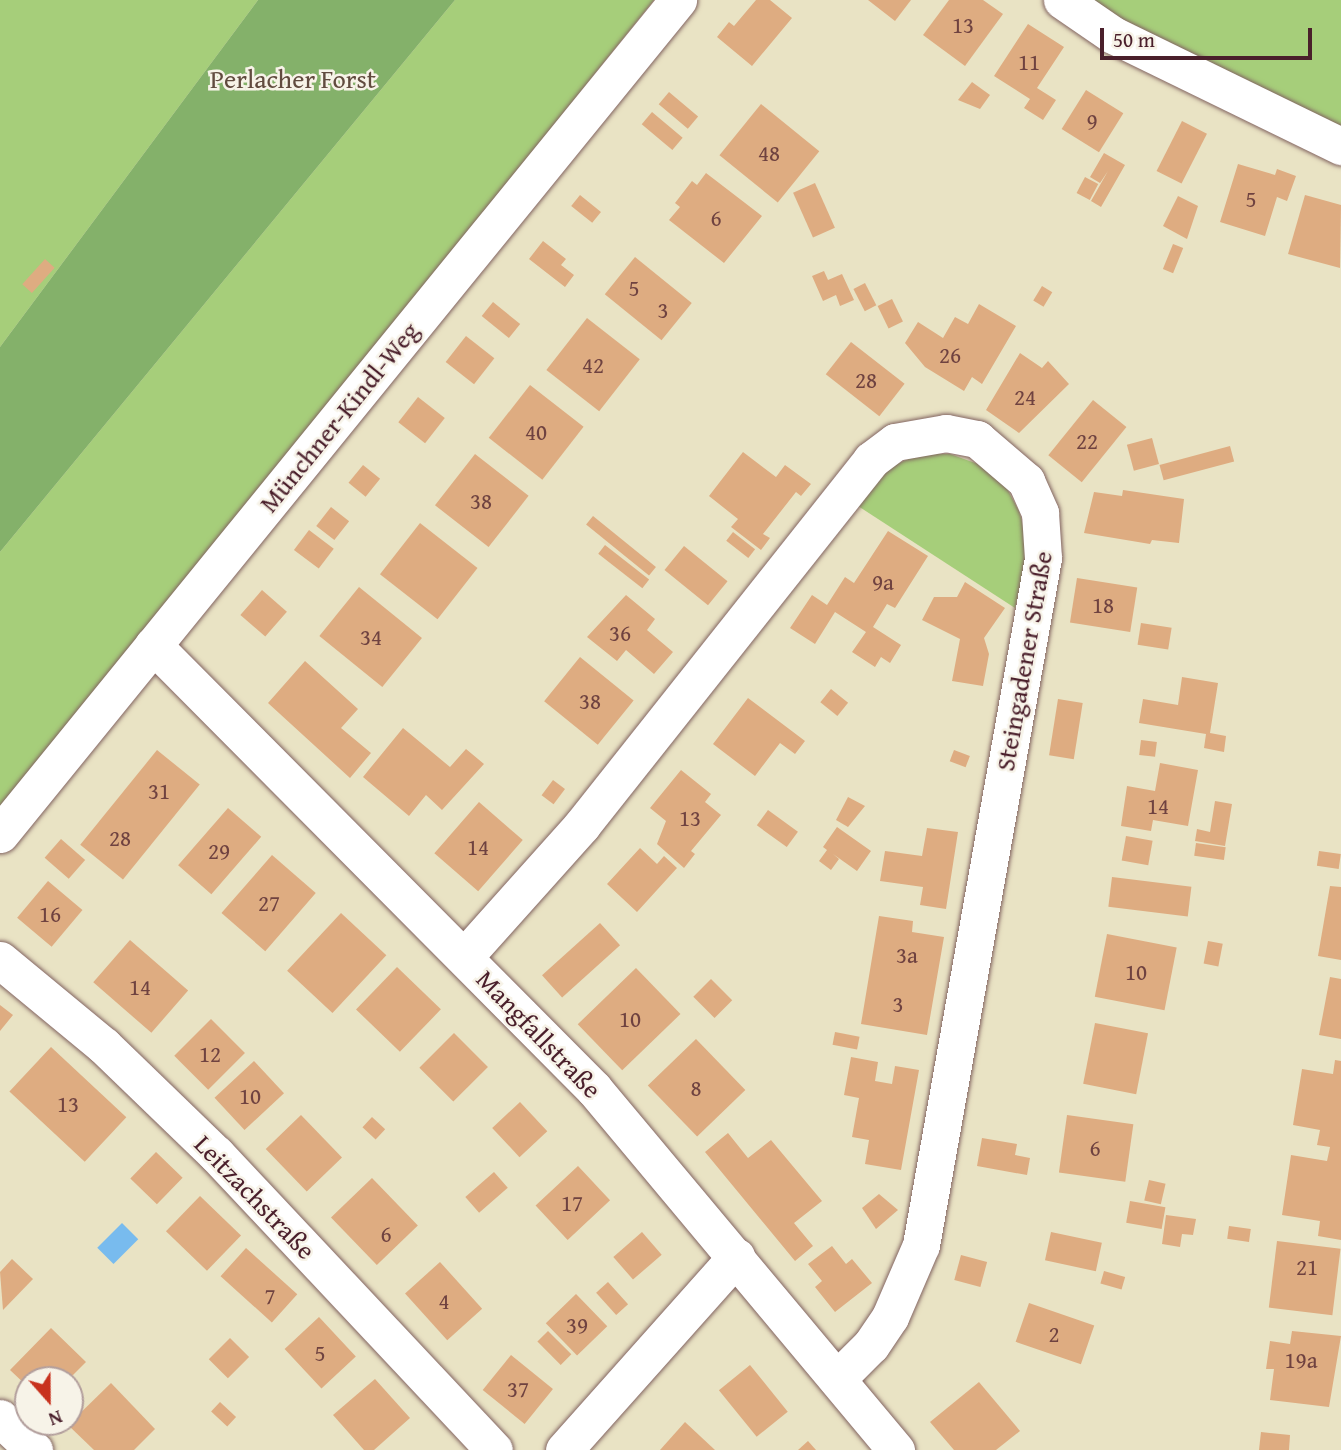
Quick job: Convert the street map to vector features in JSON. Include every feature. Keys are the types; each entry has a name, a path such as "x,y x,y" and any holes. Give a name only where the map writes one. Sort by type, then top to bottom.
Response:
{"street":[{"name":"Münchner-Kindl-Weg","path":"0,834 678,0"},
{"path":"1062,0 1112,35 1341,146"},
{"name":"Steingadener Straße","path":"465,956 582,825 871,460 895,442 946,433 977,439 1026,481 1041,513 1043,558 922,1245 890,1317 871,1345 837,1379"},
{"name":"Mangfallstraße","path":"153,645 465,956 594,1089 896,1450"},
{"name":"Leitzachstraße","path":"0,960 104,1046 216,1154 494,1450"},
{"path":"564,1450 736,1257"},
{"path":"0,1418 34,1450"}],"green space":[{"path":"0,0 258,0 0,347"},
{"name":"Perlacher Forst","path":"258,0 455,0 0,552 0,347"},
{"path":"455,0 654,0 0,814 0,552"},
{"path":"1094,0 1341,0 1341,132 1122,19"},
{"path":"920,454 950,454 978,464 1004,483 1019,511 1026,536 1026,565 1015,608 858,506 890,467"}],"water":[{"path":"122,1223 138,1239 114,1264 97,1248"}],"building":[{"path":"756,0 770,0 792,18 752,66 717,37 729,22 734,26"},
{"path":"868,0 911,0 895,21"},
{"path":"949,0 983,0 1003,14 965,66 923,35"},
{"path":"1028,24 1064,47 1037,88 1056,100 1043,120 1024,108 1030,99 994,76"},
{"path":"972,82 990,95 980,109 958,100"},
{"path":"1086,90 1123,113 1099,152 1062,129"},
{"path":"669,92 698,116 688,129 659,104"},
{"path":"761,104 819,151 778,202 719,155"},
{"path":"652,112 683,138 672,150 642,124"},
{"path":"1182,121 1207,134 1182,184 1157,171"},
{"path":"1104,153 1125,165 1101,207 1091,201 1108,171 1100,183 1090,177"},
{"path":"1238,164 1275,175 1277,169 1296,176 1287,201 1277,197 1265,236 1220,222"},
{"path":"706,173 762,216 724,263 669,220 680,207 675,203 692,181 697,185"},
{"path":"1085,177 1098,184 1090,200 1077,193"},
{"path":"815,183 835,228 813,238 793,193"},
{"path":"580,195 601,212 592,223 571,206"},
{"path":"1305,195 1341,205 1340,268 1288,254"},
{"path":"1178,196 1198,206 1187,239 1163,226"},
{"path":"543,241 566,259 561,265 574,275 565,287 529,259"},
{"path":"1173,244 1183,248 1173,273 1163,269"},
{"path":"635,257 692,303 662,340 605,294"},
{"path":"45,259 55,268 32,293 22,284"},
{"path":"824,271 828,280 842,274 854,300 840,306 836,295 823,301 812,276"},
{"path":"865,283 876,305 865,311 853,289"},
{"path":"1042,286 1052,292 1044,307 1033,301"},
{"path":"892,299 903,321 889,328 878,306"},
{"path":"493,302 520,324 509,338 482,316"},
{"path":"979,304 1016,326 982,384 972,377 964,391 925,367 905,343 918,322 943,338 955,317 968,324"},
{"path":"587,318 640,359 599,411 546,370"},
{"path":"466,336 494,358 474,384 446,362"},
{"path":"851,342 905,384 879,416 826,374"},
{"path":"1020,353 1042,368 1048,361 1069,384 1019,433 986,410"},
{"path":"530,385 584,427 542,480 489,438"},
{"path":"418,397 445,418 425,443 398,422"},
{"path":"1093,400 1126,427 1082,482 1048,455"},
{"path":"1152,438 1159,464 1134,471 1127,445"},
{"path":"1230,446 1234,461 1164,480 1159,465"},
{"path":"743,452 776,477 785,465 811,484 801,496 796,492 763,534 770,538 761,550 731,527 738,519 709,496"},
{"path":"475,454 529,496 489,547 435,505"},
{"path":"363,465 380,479 366,497 349,483"},
{"path":"1123,490 1184,499 1179,543 1152,540 1150,544 1084,533 1094,492 1122,496"},
{"path":"331,507 349,521 334,540 316,526"},
{"path":"593,516 656,567 649,576 586,525"},
{"path":"420,523 478,568 438,619 380,574"},
{"path":"309,530 334,549 319,569 294,550"},
{"path":"888,531 928,556 895,608 887,604 873,627 901,645 890,663 881,657 875,667 852,652 866,632 835,612 815,644 790,628 812,595 827,605 845,577 854,583"},
{"path":"733,532 755,549 748,558 726,541"},
{"path":"605,545 649,579 642,588 598,554"},
{"path":"684,546 728,581 708,605 664,570"},
{"path":"1077,578 1137,588 1130,632 1070,622"},
{"path":"965,582 1005,608 984,638 989,654 983,686 952,681 960,639 922,620 934,597 957,597"},
{"path":"359,587 422,638 382,687 319,636"},
{"path":"262,590 287,612 265,637 240,615"},
{"path":"626,595 655,619 647,630 673,652 654,674 626,650 617,661 587,637"},
{"path":"1141,623 1172,628 1168,650 1138,645"},
{"path":"580,657 634,700 598,745 544,701"},
{"path":"305,661 358,709 341,728 371,753 350,778 268,703"},
{"path":"1182,677 1218,683 1210,733 1226,736 1224,752 1204,748 1206,734 1139,723 1143,699 1178,705"},
{"path":"831,689 848,703 837,716 820,702"},
{"path":"748,698 805,741 795,754 780,743 755,776 713,744"},
{"path":"1058,699 1083,703 1074,759 1049,755"},
{"path":"403,728 450,767 466,749 484,764 442,810 426,795 409,816 363,777"},
{"path":"1141,740 1157,742 1155,757 1139,755"},
{"path":"157,750 200,785 123,879 80,845"},
{"path":"954,750 970,756 966,767 950,761"},
{"path":"1160,763 1198,770 1188,826 1153,820 1151,831 1121,826 1127,786 1155,791"},
{"path":"681,770 711,794 705,802 721,815 691,851 695,854 684,868 657,844 666,821 650,808"},
{"path":"553,780 565,789 554,804 542,795"},
{"path":"848,797 865,806 848,827 836,820"},
{"path":"1215,801 1232,804 1225,846 1195,841 1197,829 1210,832"},
{"path":"479,802 523,840 478,891 434,853"},
{"path":"228,808 261,837 211,894 178,865"},
{"path":"768,810 798,832 787,847 757,825"},
{"path":"837,827 871,851 857,871 833,854 839,859 831,870 819,861 827,850 823,847"},
{"path":"927,828 958,832 946,909 920,905 923,887 880,881 885,851 922,856"},
{"path":"1126,836 1153,841 1148,865 1122,861"},
{"path":"61,839 85,860 69,879 45,858"},
{"path":"1196,843 1226,847 1224,860 1194,856"},
{"path":"640,848 657,864 664,856 677,868 637,912 607,884"},
{"path":"1319,851 1341,854 1339,869 1317,866"},
{"path":"272,855 316,893 265,951 221,913"},
{"path":"1112,877 1191,887 1188,917 1108,907"},
{"path":"48,881 82,910 52,947 17,918"},
{"path":"1330,886 1341,887 1341,960 1318,956"},
{"path":"341,913 386,955 332,1013 287,971"},
{"path":"879,916 913,921 912,932 944,937 927,1035 861,1024"},
{"path":"600,923 620,945 562,997 542,975"},
{"path":"1107,934 1177,948 1164,1010 1095,997"},
{"path":"130,940 188,991 151,1033 93,982"},
{"path":"1208,941 1223,944 1218,966 1204,964"},
{"path":"397,967 441,1009 400,1052 356,1009"},
{"path":"636,968 680,1014 622,1070 578,1024"},
{"path":"1330,977 1341,979 1341,1039 1319,1035"},
{"path":"711,979 732,1000 715,1018 693,997"},
{"path":"0,1005 13,1015 0,1031"},
{"path":"211,1019 245,1053 208,1090 174,1056"},
{"path":"1095,1023 1148,1033 1136,1094 1083,1084"},
{"path":"835,1032 860,1037 857,1050 833,1045"},
{"path":"454,1033 488,1067 453,1102 419,1068"},
{"path":"696,1039 745,1090 697,1137 648,1086"},
{"path":"51,1047 126,1117 85,1162 9,1092"},
{"path":"851,1057 878,1062 875,1081 892,1084 895,1066 919,1070 901,1170 865,1164 869,1140 852,1137 859,1098 844,1095"},
{"path":"1335,1060 1341,1061 1341,1240 1318,1236 1320,1221 1282,1215 1291,1155 1327,1161 1330,1147 1317,1145 1320,1130 1293,1125 1302,1069 1333,1074"},
{"path":"254,1061 284,1093 245,1130 215,1098"},
{"path":"520,1102 547,1131 519,1157 492,1128"},
{"path":"301,1115 342,1157 307,1191 266,1149"},
{"path":"1067,1115 1133,1124 1125,1182 1059,1172"},
{"path":"372,1117 385,1129 376,1140 362,1127"},
{"path":"728,1133 748,1158 771,1140 822,1201 794,1223 813,1246 795,1261 705,1152"},
{"path":"982,1138 1017,1144 1015,1155 1030,1158 1027,1175 977,1166"},
{"path":"156,1152 183,1178 157,1204 130,1179"},
{"path":"578,1166 610,1200 568,1240 536,1206"},
{"path":"494,1172 508,1188 479,1213 465,1197"},
{"path":"372,1178 418,1225 377,1265 331,1218"},
{"path":"1149,1180 1166,1184 1161,1204 1144,1200"},
{"path":"879,1194 898,1210 876,1229 862,1208"},
{"path":"200,1196 241,1236 207,1271 166,1231"},
{"path":"1130,1201 1165,1207 1162,1229 1126,1223"},
{"path":"1166,1215 1196,1219 1193,1235 1182,1234 1180,1247 1162,1244"},
{"path":"1229,1226 1251,1229 1249,1242 1227,1239"},
{"path":"642,1232 662,1255 633,1280 613,1257"},
{"path":"1051,1232 1102,1243 1096,1271 1045,1260"},
{"path":"1277,1241 1341,1249 1332,1315 1269,1308"},
{"path":"832,1246 846,1264 852,1259 872,1283 835,1312 815,1287 822,1281 808,1264"},
{"path":"246,1248 297,1294 272,1322 221,1276"},
{"path":"961,1255 987,1262 980,1287 954,1280"},
{"path":"12,1259 33,1279 3,1310 0,1272"},
{"path":"440,1262 482,1309 447,1340 405,1293"},
{"path":"1104,1271 1125,1277 1122,1290 1100,1283"},
{"path":"608,1282 628,1304 616,1315 596,1293"},
{"path":"576,1294 607,1326 577,1356 546,1323"},
{"path":"1029,1303 1094,1325 1081,1364 1016,1342"},
{"path":"319,1317 356,1356 321,1389 285,1349"},
{"path":"51,1328 86,1362 82,1366 14,1366 14,1374 10,1370"},
{"path":"548,1331 571,1354 561,1365 537,1342"},
{"path":"1292,1331 1341,1336 1329,1407 1270,1400 1274,1369 1266,1369 1270,1341 1290,1344"},
{"path":"230,1338 249,1357 228,1378 209,1359"},
{"path":"511,1355 553,1389 525,1424 483,1390"},
{"path":"750,1365 788,1412 757,1437 719,1390"},
{"path":"375,1379 410,1418 374,1450 364,1450 333,1415"},
{"path":"979,1382 1020,1431 996,1450 954,1450 930,1422"},
{"path":"111,1383 155,1429 134,1450 94,1450 79,1436 84,1436 84,1409"},
{"path":"220,1402 236,1417 227,1427 211,1412"},
{"path":"685,1422 715,1450 660,1450"},
{"path":"1261,1432 1290,1435 1289,1450 1259,1450"},
{"path":"808,1441 816,1450 798,1450"}]}
